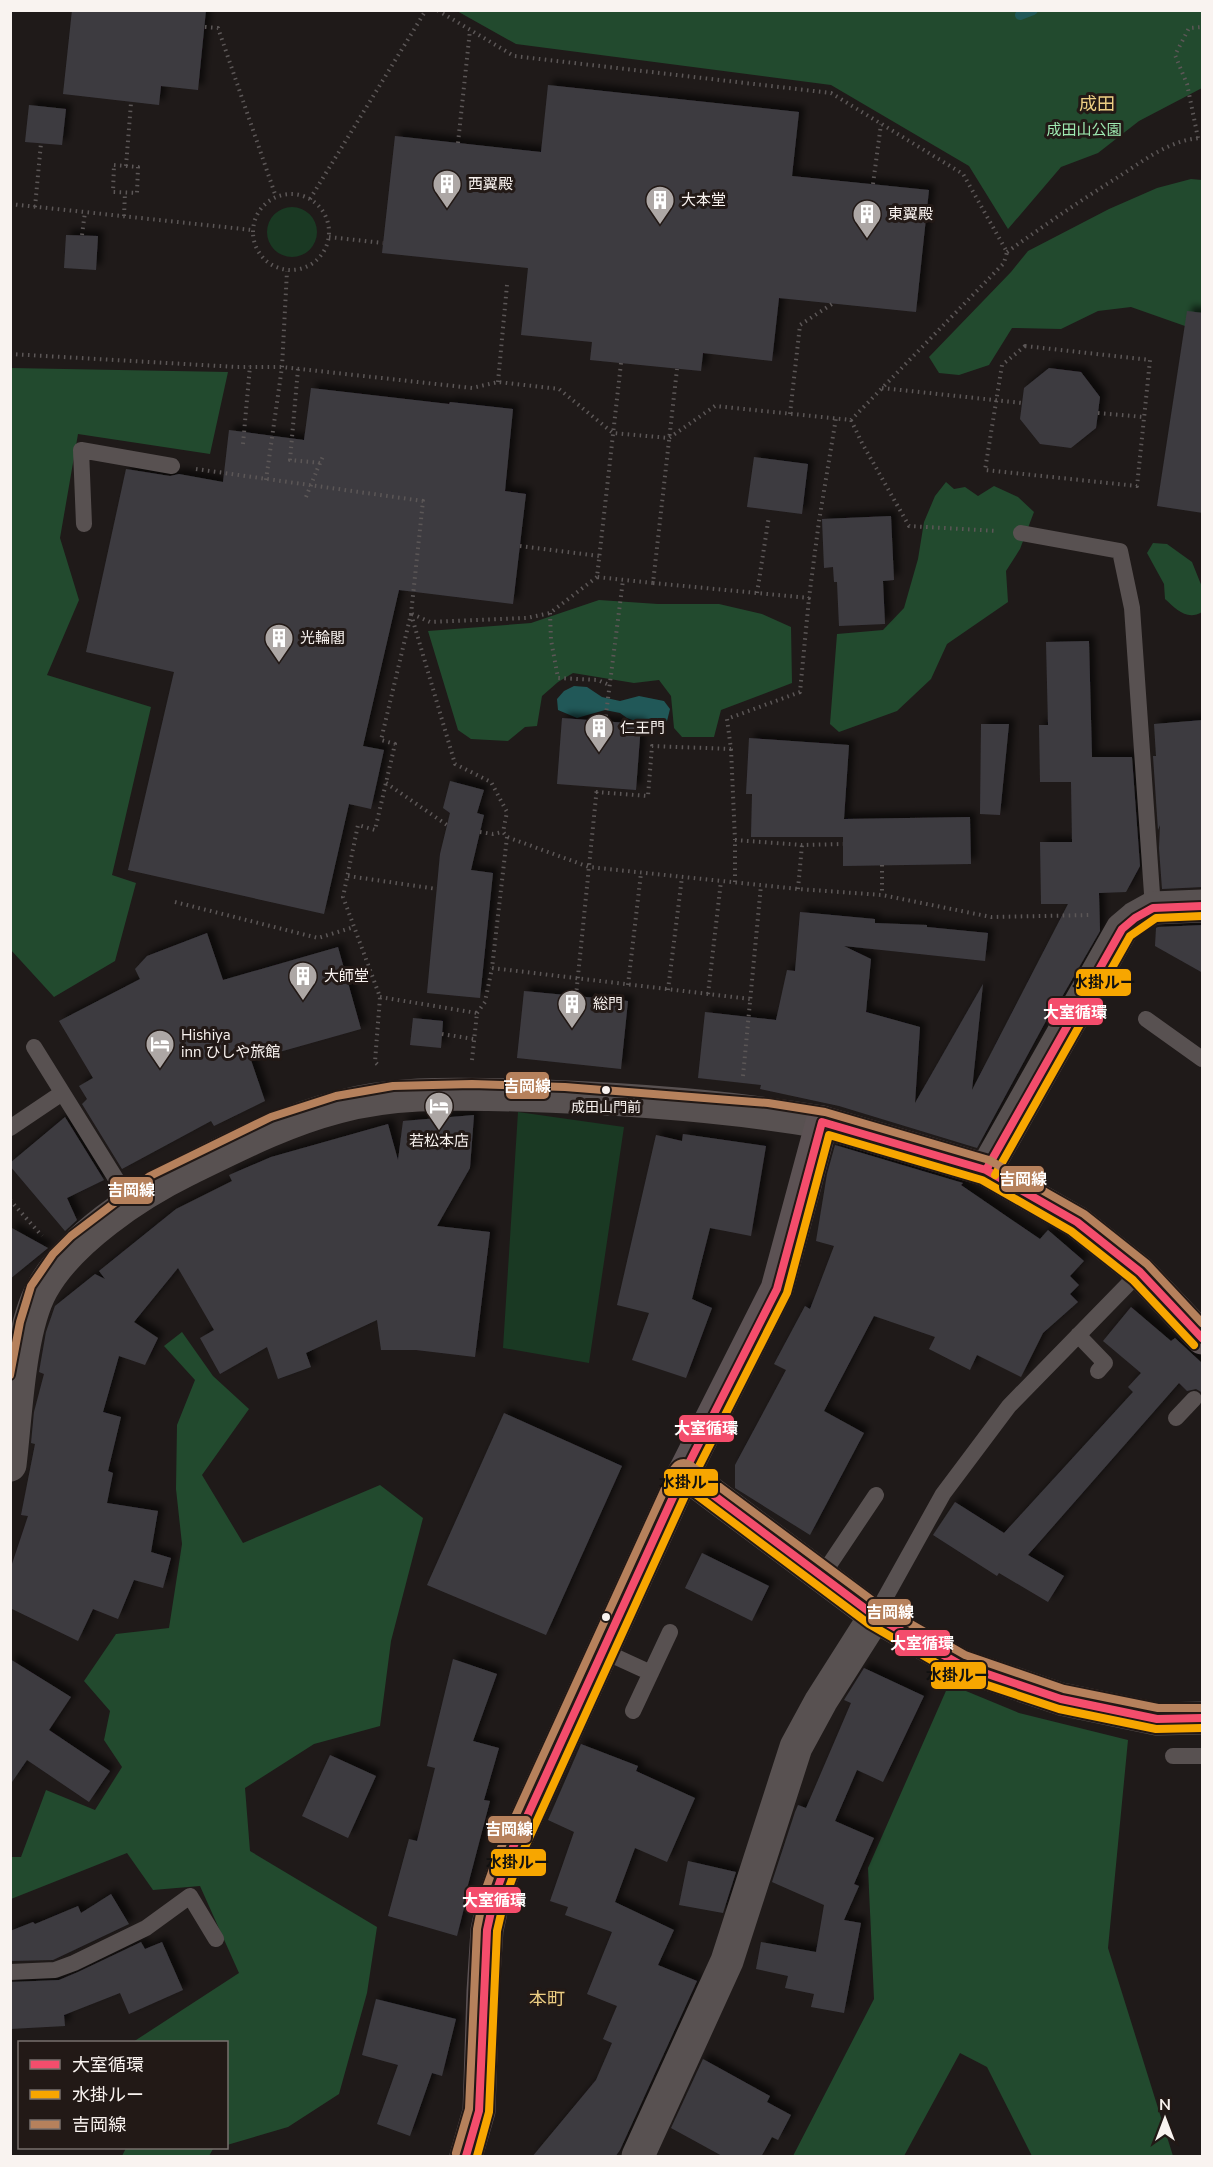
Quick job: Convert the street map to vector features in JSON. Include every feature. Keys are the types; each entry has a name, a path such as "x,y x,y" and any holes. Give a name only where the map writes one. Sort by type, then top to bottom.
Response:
{"street":[{"path":"986,1170 1122,929 1135,918 1153,908 1203,906"},
{"path":"10,1465 30,1324 41,1290 61,1261 77,1244 155,1185 276,1126 339,1106 393,1096 472,1094 565,1097 766,1113 822,1122 986,1170 1077,1222 1140,1272 1203,1338"},
{"path":"466,2157 479,2111 487,1930 494,1898 509,1856 684,1473 777,1288 822,1122"},
{"path":"684,1473 876,1617 961,1665 1047,1695 1157,1719 1203,1718"},
{"path":"638,2157 726,1961 796,1747 821,1701 876,1617"}],"lane":[{"path":"84,524 81,450 172,466"},
{"path":"1021,533 1120,551 1131,608 1153,908"},
{"path":"1146,1020 1203,1059"},
{"path":"34,1047 131,1203"},
{"path":"10,1128 62,1093"},
{"path":"876,1617 943,1494 1009,1406 1140,1272"},
{"path":"1078,1335 1106,1363 1098,1371"},
{"path":"1176,1418 1194,1399"},
{"path":"822,1577 876,1495"},
{"path":"633,1711 670,1632"},
{"path":"603,1651 651,1673"},
{"path":"1173,1756 1203,1756"},
{"path":"10,1972 55,1970 74,1963 146,1928 190,1896 216,1939"}],"path":[{"path":"310,199 426,10"},
{"path":"437,10 514,56 831,93 963,174 1007,252"},
{"path":"205,27 218,28 276,197"},
{"path":"851,420 1004,263 1007,252 1099,189 1163,149 1179,142 1200,138 1187,84 1175,55 1189,28 1203,27"},
{"path":"458,143 470,30"},
{"path":"126,166 131,103"},
{"path":"873,184 881,124"},
{"path":"35,207 41,143"},
{"path":"114,165 138,166 137,193 125,193 113,192 114,165"},
{"path":"124,216 125,193"},
{"path":"290,194 310,199 327,220 329,237 327,245 318,260 304,269 287,271 273,267 261,257 254,245 252,230 259,210 276,197 290,194"},
{"path":"10,204 252,230"},
{"path":"82,235 85,212"},
{"path":"329,237 383,243"},
{"path":"266,480 282,367 287,271"},
{"path":"498,382 507,285"},
{"path":"790,414 800,325 832,304"},
{"path":"1025,346 1150,360 1137,486 985,470 996,400 1002,365 1025,346"},
{"path":"10,354 237,367 282,367 472,388 498,382 559,389 613,433 669,438 715,406 851,420"},
{"path":"597,577 621,363"},
{"path":"243,444 250,366"},
{"path":"298,369 290,460 321,463"},
{"path":"652,583 677,369"},
{"path":"881,388 1022,403"},
{"path":"1098,413 1144,417"},
{"path":"735,882 731,749 726,719 800,692 819,521 836,418"},
{"path":"851,420 861,443 909,526 1021,533"},
{"path":"306,497 324,454"},
{"path":"172,466 423,501 411,614 381,740 395,744 375,830 358,825 343,897 380,997 375,1062 392,1081 393,1096"},
{"path":"757,593 769,516"},
{"path":"520,546 599,556"},
{"path":"411,614 430,622 527,618 550,613 597,577 809,598"},
{"path":"605,719 623,580"},
{"path":"550,613 558,678 598,680 609,688"},
{"path":"411,614 455,764 491,782 507,812 503,832 507,837 589,867 798,889 882,895 991,917 1103,914 1122,929"},
{"path":"576,996 596,790 648,796 652,746 731,749"},
{"path":"386,783 447,825"},
{"path":"480,831 493,834 503,832"},
{"path":"472,1094 477,1013 485,1002 492,968 507,837"},
{"path":"735,840 802,845 843,843"},
{"path":"798,889 802,845"},
{"path":"882,865 882,895"},
{"path":"628,985 641,873"},
{"path":"348,876 437,889"},
{"path":"668,990 682,877"},
{"path":"708,994 721,881"},
{"path":"739,1110 760,885"},
{"path":"175,902 318,938 354,927"},
{"path":"492,968 750,999"},
{"path":"380,997 477,1013"},
{"path":"442,1034 474,1040"},
{"path":"10,1200 61,1261"}],"green space":[{"name":"成田山公園","path":"457,11 1202,11 1202,88 1139,121 1098,153 1061,167 1008,229 969,166 831,85 516,44"},
{"path":"1191,179 1202,180 1202,332 1131,307 1098,311 1061,329 1012,328 989,365 959,375 939,373 929,357 1011,272 1028,251 1109,209 1157,188"},
{"path":"297,207 310,214 316,222 316,242 310,250 302,256 287,257 274,250 268,242 267,227 274,214 282,208"},
{"path":"11,368 228,372 210,454 78,434 60,538 79,600 47,675 151,707 112,875 136,883 115,961 54,997 11,950"},
{"path":"946,482 954,489 965,487 978,496 994,486 1018,497 1034,512 1020,549 1006,571 1008,602 947,644 931,679 897,711 839,732 830,724 837,634 883,630 904,608 918,559 924,522 935,496"},
{"path":"1153,543 1167,544 1192,562 1202,587 1202,612 1187,614 1165,599 1164,584 1147,553"},
{"path":"599,600 658,604 719,604 762,614 791,627 792,683 721,710 714,737 682,737 674,728 671,696 659,680 634,683 573,673 542,696 537,726 525,727 508,741 471,739 458,730 428,631 531,623"},
{"path":"518,1112 624,1127 589,1363 503,1348"},
{"path":"182,1332 213,1376 249,1409 202,1475 243,1543 380,1485 423,1518 391,1641 380,1726 314,1744 245,1788 250,1851 377,1927 367,1993 339,2094 288,2127 228,2145 228,2041 135,2041 239,1973 200,1886 153,1890 127,1853 11,1899 11,1857 21,1857 46,1790 95,1810 122,1767 104,1740 110,1711 84,1681 116,1634 169,1628 182,1544 176,1489 177,1425 195,1380 164,1346"},
{"path":"949,1684 1019,1713 1128,1740 1108,1948 1173,2156 1032,2156 987,2067 960,2053 904,2156 793,2156 874,1999 868,1868"},
{"path":"126,2149 213,2149 209,2156 122,2156"}],"water":[{"path":"574,686 587,687 602,697 620,701 639,696 664,701 670,709 667,721 655,728 627,718 620,713 605,710 577,718 558,710 557,699 564,691"}],"building":[{"path":"72,10 206,10 198,90 161,86 159,105 63,94"},
{"name":"大本堂","path":"548,85 799,112 792,176 929,190 916,312 779,298 772,361 703,353 701,371 590,360 592,342 521,335 528,268 382,253 395,136 541,152"},
{"path":"29,105 66,109 62,145 25,142"},
{"path":"66,235 98,236 96,270 64,268"},
{"path":"1187,311 1203,313 1203,513 1157,506"},
{"path":"1049,368 1081,372 1100,397 1096,428 1071,448 1040,444 1020,419 1024,388"},
{"name":"光輪閣","path":"311,388 513,409 505,491 526,494 513,604 399,590 363,746 384,750 371,809 349,804 324,914 128,870 174,672 86,652 126,469 170,476 179,474 223,482 229,430 304,440"},
{"path":"754,457 808,464 802,514 747,507"},
{"path":"891,516 894,580 883,581 885,624 839,626 837,582 834,582 833,567 824,568 822,519"},
{"path":"1089,641 1092,757 1132,757 1140,866 1126,892 1099,893 1100,931 1055,1009 1053,1008 977,1148 839,1106 760,1089 761,1085 698,1078 705,1012 776,1020 787,970 795,971 800,912 875,919 875,923 927,925 927,927 988,933 985,961 844,946 871,959 866,1012 920,1027 915,1103 983,984 972,1090 1068,904 1041,904 1040,842 1072,842 1071,782 1040,782 1039,725 1048,725 1046,642"},
{"name":"仁王門","path":"562,718 641,724 636,790 557,784"},
{"path":"1203,720 1203,887 1162,889 1160,825 1158,830 1153,756 1156,756 1154,724"},
{"path":"981,724 1009,724 1000,815 980,814"},
{"path":"749,738 849,745 844,819 970,817 971,864 843,866 843,837 751,837 752,794 746,794"},
{"path":"450,781 484,790 477,813 484,815 471,870 493,873 480,998 427,993 440,854 450,813 443,808"},
{"path":"1203,925 1203,973 1155,946 1156,928 1158,927"},
{"path":"207,933 223,980 338,947 361,1029 251,1060 265,1101 214,1126 211,1121 122,1169 82,1104 87,1099 79,1086 93,1078 59,1021 140,979 135,969 147,956"},
{"name":"総門","path":"524,991 628,1001 621,1069 517,1058"},
{"path":"413,1018 443,1021 441,1048 410,1045"},
{"path":"474,1115 470,1168 437,1226 490,1232 475,1357 416,1350 381,1350 377,1320 306,1353 311,1367 278,1379 267,1347 220,1374 200,1338 214,1330 178,1268 134,1322 158,1338 145,1365 119,1356 103,1412 121,1417 108,1471 113,1473 107,1503 158,1511 151,1552 171,1558 163,1588 134,1580 118,1619 93,1609 78,1641 10,1608 10,1570 28,1516 21,1515 35,1444 31,1443 34,1412 44,1374 39,1372 46,1332 55,1306 95,1274 105,1279 99,1271 176,1209 232,1181 229,1175 271,1157 388,1124 398,1160 403,1121"},
{"path":"65,1117 104,1180 67,1198 77,1220 65,1231 10,1166 10,1163"},
{"path":"683,1134 766,1146 751,1236 710,1228 692,1299 712,1308 686,1378 632,1360 649,1313 617,1305 656,1135 682,1141"},
{"path":"835,1145 963,1183 961,1185 1040,1239 1048,1230 1084,1261 1070,1276 1079,1285 1070,1294 1078,1302 1043,1333 1021,1377 977,1355 970,1370 929,1349 935,1337 874,1316 824,1411 864,1433 810,1535 735,1488 735,1465 786,1370 774,1364 805,1306 810,1309 834,1246 816,1241 827,1174"},
{"path":"10,1227 48,1248 10,1279"},
{"path":"1131,1307 1171,1341 1175,1338 1203,1364 1203,1393 1196,1389 1187,1391 1179,1383 1028,1555 1064,1576 1048,1602 999,1573 997,1576 933,1535 955,1502 1004,1533 1133,1392 1128,1387 1141,1373 1103,1341"},
{"path":"504,1413 622,1466 546,1635 427,1585"},
{"path":"702,1553 769,1586 752,1621 685,1588"},
{"path":"10,1659 71,1697 49,1730 110,1771 89,1802 27,1760 10,1785"},
{"path":"453,1659 497,1674 473,1741 499,1748 484,1800 490,1801 457,1936 388,1916 409,1839 417,1841 435,1768 427,1766"},
{"path":"864,1668 924,1696 883,1782 857,1770 835,1821 874,1838 854,1884 859,1886 844,1920 861,1923 844,2013 811,2007 814,1994 785,1988 788,1976 756,1969 761,1942 816,1952 824,1905 772,1882 798,1805 806,1808 851,1703 844,1700"},
{"path":"581,1744 638,1766 636,1771 695,1798 667,1862 635,1848 615,1902 674,1930 658,1965 697,1981 615,2157 532,2157 596,2080 612,2043 603,2039 617,2006 587,1994 612,1932 565,1915 568,1907 550,1901 574,1832 548,1820"},
{"path":"330,1755 376,1776 348,1838 302,1816"},
{"path":"688,1861 736,1872 723,1913 679,1905"},
{"path":"111,1894 129,1924 53,1960 10,1961 10,1931 33,1922 35,1924 78,1906 81,1913"},
{"path":"141,1942 145,1949 162,1942 183,1990 129,2014 120,1993 64,2015 65,2026 10,2029 10,1982 59,1980"},
{"path":"376,1999 456,2019 442,2076 432,2073 410,2136 377,2124 398,2065 362,2055"},
{"path":"703,2059 770,2096 767,2102 791,2115 778,2140 772,2137 761,2157 724,2157 671,2128"}],"waterway":[{"path":"1020,15 1033,10"}],"transit line":[{"name":"大室循環","path":"986,1170 1122,929 1135,918 1153,908 1202,906"},
{"name":"水掛ルー","path":"995,1175 1130,936 1156,918 1202,916"},
{"name":"吉岡線","path":"10,1375 20,1322 31,1286 53,1254 71,1236 150,1176 271,1117 336,1096 393,1086 472,1084 565,1087 768,1103 825,1112 989,1160 1084,1214 1147,1264 1202,1323"},
{"name":"大室循環","path":"466,2156 479,2111 487,1930 494,1898 509,1856 684,1473 777,1289 822,1122 986,1170 1077,1222 1140,1272 1202,1338"},
{"name":"水掛ルー","path":"477,2156 489,2112 497,1931 504,1901 519,1860 693,1478 787,1293 829,1135 982,1180 1071,1231 1133,1280 1194,1345"},
{"name":"吉岡線","path":"456,2153 469,2109 477,1929 484,1894 499,1852 674,1469 679,1464 690,1465 881,1607 965,1655 1064,1689 1158,1708 1202,1708"},
{"name":"大室循環","path":"684,1473 875,1616 961,1665 1061,1699 1157,1719 1202,1718"},
{"name":"水掛ルー","path":"678,1481 869,1624 957,1675 1059,1709 1156,1729 1202,1728"}],"place":[{"name":"西翼殿","path":"447,210"},
{"name":"大本堂","path":"660,226"},
{"name":"東翼殿","path":"867,240"},
{"name":"光輪閣","path":"279,664"},
{"name":"仁王門","path":"599,754"},
{"name":"大師堂","path":"303,1002"},
{"name":"総門","path":"572,1030"},
{"name":"Hishiya inn ひしや旅館","path":"160,1070"},
{"name":"成田山門前","path":"606,1090"},
{"name":"若松本店","path":"439,1132"}],"district":[{"name":"成田","path":"1097,104"},
{"name":"本町","path":"547,1999"}]}
